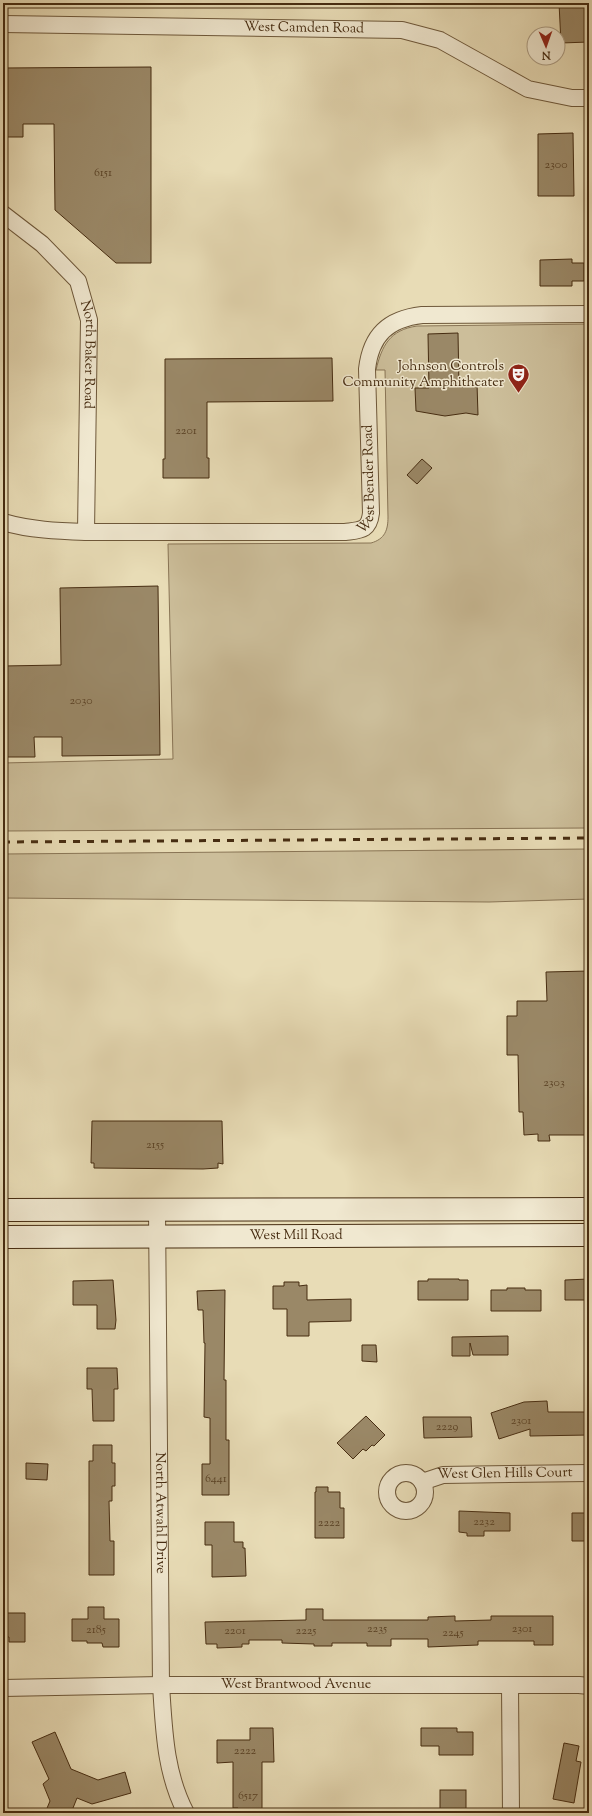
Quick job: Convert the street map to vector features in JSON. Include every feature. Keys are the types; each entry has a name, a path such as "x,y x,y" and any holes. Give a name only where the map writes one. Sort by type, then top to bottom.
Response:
{"main road":[{"name":"West Mill Road","path":"3,1210 589,1209"},
{"name":"West Mill Road","path":"3,1237 589,1236"}],"street":[{"name":"West Camden Road","path":"3,24 402,30 440,40 528,89 572,98 589,98"},
{"name":"North Baker Road","path":"3,214 42,244 78,281 89,320 86,532"},
{"name":"West Bender Road","path":"3,522 16,526 45,530 86,532 345,532 360,530 367,526 370,521 371,513 367,369 369,354 373,344 388,326 410,316 422,315 589,314"},
{"name":"North Atwahl Drive","path":"157,1209 161,1685 164,1738 169,1768 186,1813"},
{"name":"West Glen Hills Court","path":"422,1482 443,1475 589,1473"},
{"name":"West Brantwood Avenue","path":"3,1688 161,1685 589,1686"},
{"path":"510,1685 511,1813"}],"shaded area":[{"path":"589,324 589,828 3,831 3,763 173,759 168,544 371,543 383,536 386,530 388,517 385,370 376,370 384,346 394,335 400,331 417,326"},
{"path":"589,849 589,899 489,902 3,898 3,854"}],"building":[{"path":"559,3 589,3 589,42 566,43 566,26 560,26"},
{"path":"151,67 151,263 116,263 55,210 54,124 23,124 23,137 3,137 3,68"},
{"path":"573,133 574,196 538,196 538,134"},
{"path":"572,259 572,263 584,263 584,281 572,281 572,286 540,286 540,260"},
{"path":"458,333 459,387 477,384 478,415 466,413 445,416 416,411 415,388 429,388 428,334"},
{"path":"332,358 333,401 207,402 207,458 209,458 209,478 163,478 163,459 165,459 165,359"},
{"path":"422,459 432,468 417,484 407,475"},
{"path":"158,586 160,755 62,756 62,737 34,737 35,757 3,757 3,666 61,665 60,588"},
{"path":"589,971 589,1135 549,1135 550,1141 538,1141 538,1134 524,1135 523,1112 519,1112 518,1055 507,1055 507,1016 517,1016 517,1001 547,1001 546,972"},
{"path":"92,1121 222,1121 223,1164 218,1163 218,1168 203,1169 94,1168 94,1163 91,1163"},
{"path":"428,1279 468,1280 468,1300 418,1300 418,1281 428,1281"},
{"path":"589,1279 589,1300 565,1300 565,1280"},
{"path":"113,1280 116,1320 115,1329 97,1329 97,1305 73,1305 73,1281"},
{"path":"284,1282 299,1282 299,1286 307,1285 307,1300 351,1299 351,1321 309,1322 309,1336 287,1336 287,1309 273,1309 273,1286 284,1286"},
{"path":"507,1288 541,1290 541,1311 491,1311 491,1290 507,1290"},
{"path":"225,1290 224,1380 226,1380 226,1440 229,1440 229,1495 202,1495 202,1464 210,1464 210,1418 204,1417 205,1343 203,1310 198,1310 197,1291"},
{"path":"508,1336 508,1355 473,1355 470,1343 470,1356 452,1356 452,1337"},
{"path":"362,1345 376,1345 377,1362 362,1361"},
{"path":"87,1368 117,1368 118,1389 114,1389 114,1421 93,1421 92,1389 87,1389"},
{"path":"547,1401 548,1412 589,1412 589,1435 530,1436 530,1429 499,1439 491,1413 524,1402"},
{"path":"366,1416 385,1435 374,1446 372,1445 366,1451 363,1449 353,1459 337,1443"},
{"path":"423,1417 471,1417 472,1437 424,1438"},
{"path":"93,1445 112,1445 112,1463 115,1463 115,1486 112,1486 112,1501 109,1501 110,1541 114,1541 114,1575 89,1575 89,1461 93,1461"},
{"path":"26,1463 48,1464 47,1480 26,1479"},
{"path":"316,1487 328,1487 328,1492 340,1492 340,1508 344,1508 344,1538 315,1538"},
{"path":"459,1511 510,1513 510,1531 484,1531 484,1536 467,1536 467,1533 459,1532"},
{"path":"572,1513 588,1513 589,1541 572,1541"},
{"path":"205,1522 234,1522 234,1542 243,1542 243,1548 245,1548 246,1576 212,1577 212,1545 205,1545"},
{"path":"88,1607 104,1607 104,1619 119,1619 119,1647 103,1647 102,1643 72,1641 72,1619 88,1619"},
{"path":"306,1609 323,1609 323,1620 428,1620 428,1617 455,1616 455,1621 491,1620 491,1616 553,1616 553,1645 534,1645 534,1641 478,1641 478,1645 428,1647 428,1639 391,1639 391,1646 367,1646 367,1643 332,1643 332,1646 314,1646 314,1644 282,1643 282,1640 249,1640 249,1644 242,1644 242,1647 217,1648 217,1644 206,1644 205,1622 306,1620"},
{"path":"3,1613 25,1613 25,1642 9,1642 9,1637 3,1637"},
{"path":"250,1728 273,1728 274,1762 262,1762 262,1813 238,1813 238,1808 233,1808 233,1762 217,1763 217,1740 250,1740"},
{"path":"421,1728 457,1728 457,1732 473,1732 473,1755 439,1755 439,1746 421,1746"},
{"path":"55,1732 71,1769 98,1780 125,1772 131,1793 92,1804 77,1798 71,1813 45,1813 50,1801 43,1784 49,1779 32,1742"},
{"path":"564,1743 579,1746 576,1761 581,1762 574,1803 553,1799"},
{"path":"440,1790 466,1790 466,1813 440,1813"}],"railway":[{"path":"3,842 589,838"}],"place":[{"name":"Johnson Controls Community Amphitheater","path":"519,394"}]}
